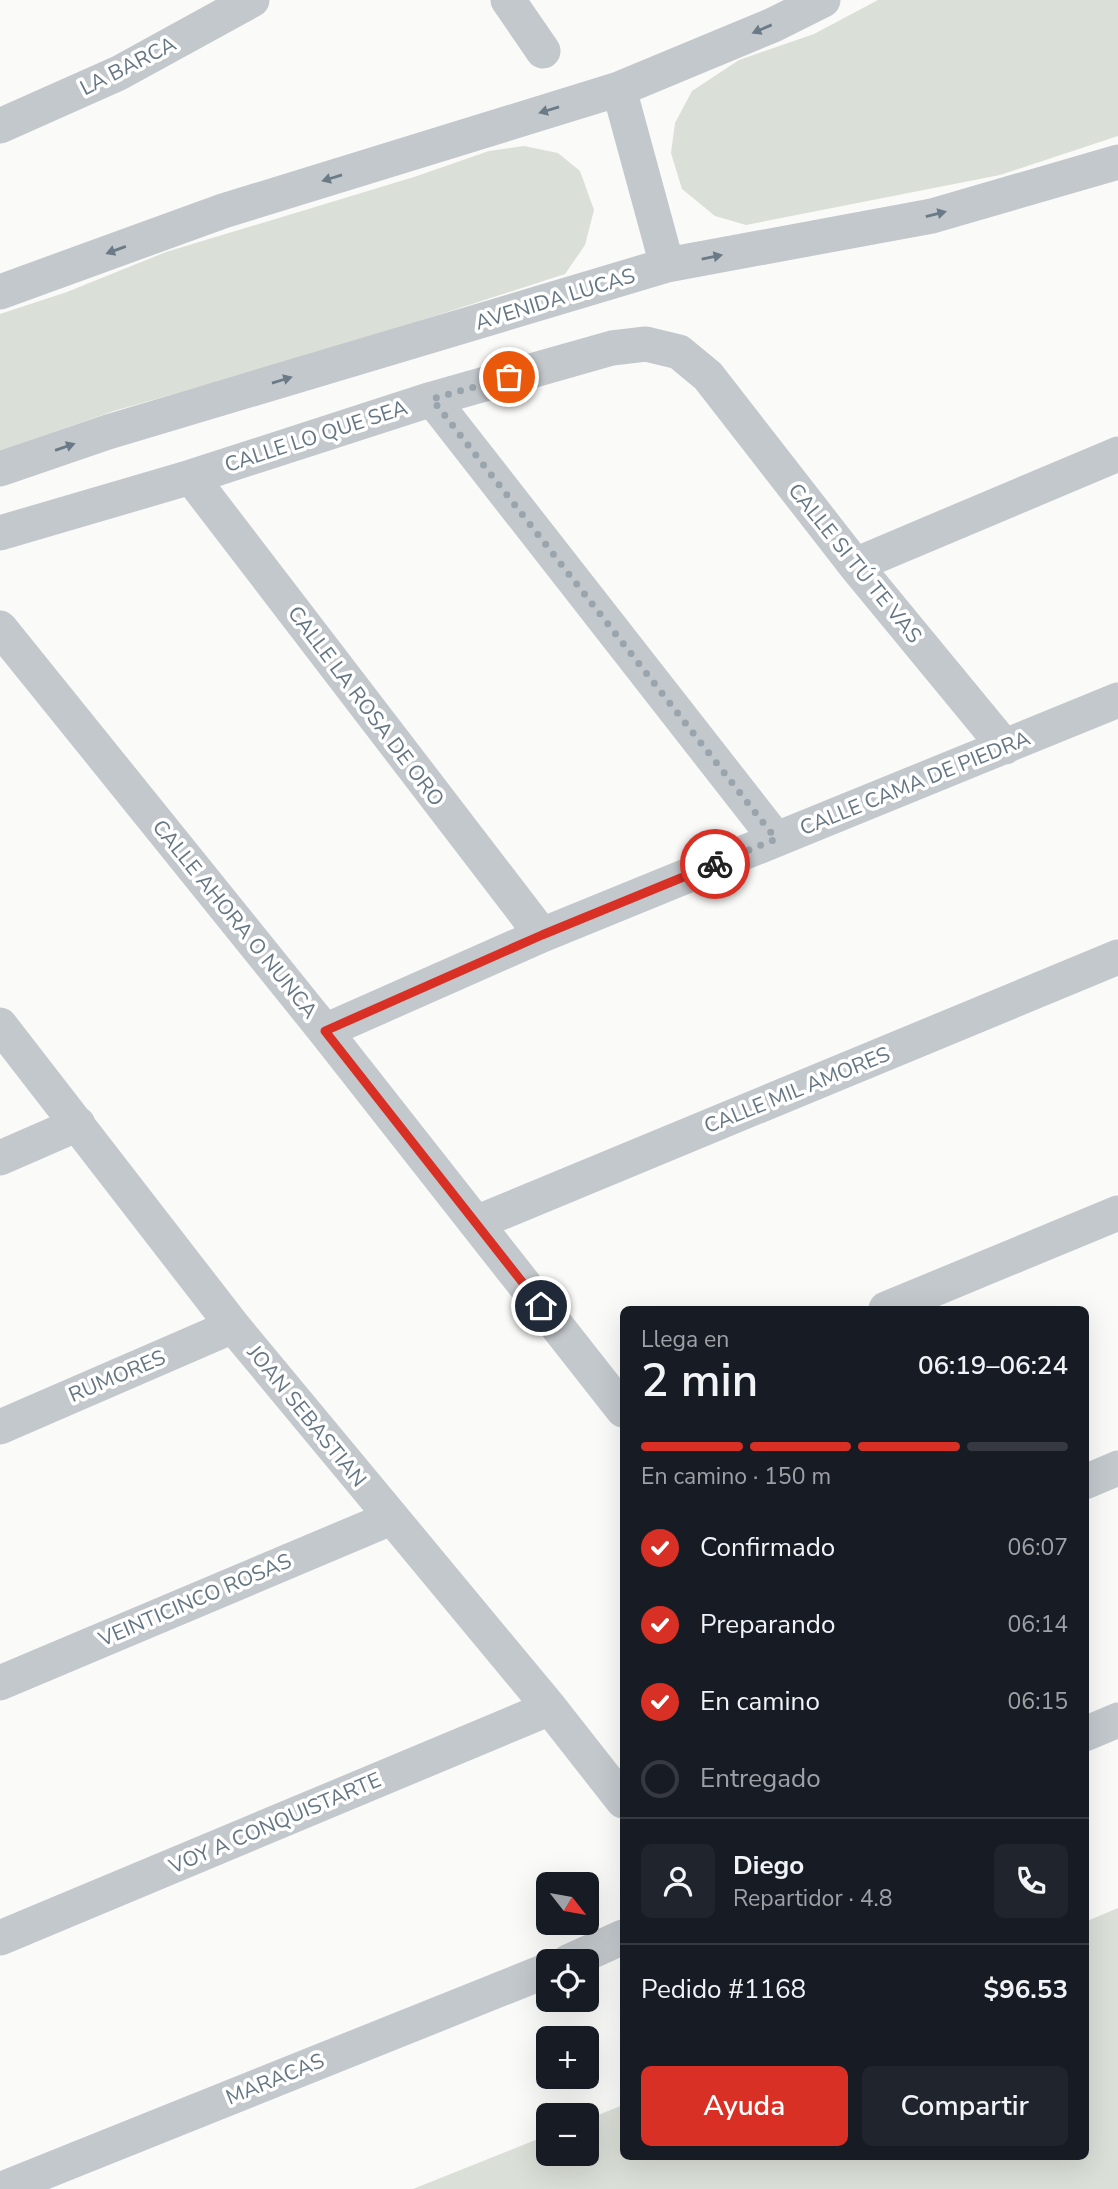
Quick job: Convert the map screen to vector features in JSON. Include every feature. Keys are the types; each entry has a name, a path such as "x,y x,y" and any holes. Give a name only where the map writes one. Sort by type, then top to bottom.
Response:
{"street":[{"name":"LA BARCA","path":"0,126 119,73 253,0"},
{"path":"508,0 543,51"},
{"path":"0,292 223,211 619,89 773,25 823,0"},
{"path":"619,89 667,265"},
{"name":"AVENIDA LUCAS","path":"0,469 108,432 667,265 932,216 1118,162"},
{"name":"CALLE LO QUE SEA","path":"0,533 191,477 432,399 611,348 646,344 679,352 708,376"},
{"name":"CALLE SI TÚ TE VAS","path":"708,376 855,565 1005,747"},
{"path":"432,399 776,839"},
{"path":"855,565 1118,454"},
{"name":"CALLE LA ROSA DE ORO","path":"191,477 542,935"},
{"name":"CALLE AHORA O NUNCA","path":"0,628 325,1031 620,1406"},
{"name":"CALLE CAMA DE PIEDRA","path":"325,1031 542,935 1118,700"},
{"name":"CALLE MIL AMORES","path":"476,1223 1118,957"},
{"name":"JOAN SEBASTIAN","path":"0,1025 233,1326 550,1708 620,1797"},
{"path":"0,1158 78,1124"},
{"path":"893,1306 1118,1213"},
{"name":"RUMORES","path":"0,1427 233,1326"},
{"path":"1089,1480 1118,1468"},
{"name":"VEINTICINCO ROSAS","path":"0,1683 391,1518"},
{"name":"VOY A CONQUISTARTE","path":"0,1938 550,1708"},
{"path":"1089,1732 1118,1720"},
{"path":"597,1949 620,1938"},
{"name":"MARACAS","path":"2,2189 536,1975"}],"shaded area":[{"path":"878,0 1118,0 1118,136 1000,175 746,225 715,216 682,189 671,153 675,123 692,91 739,60 814,34"},
{"path":"524,146 558,153 580,171 594,210 585,245 565,274 342,346 114,411 0,451 0,314 67,292 166,252 414,177 489,151"},
{"path":"1118,1908 1118,2189 413,2189 536,2140 536,2166 599,2166 599,2115 620,2106 620,2160 1089,2160 1089,1920"}],"way so far":[{"path":"509,377 432,399 776,839 715,864"}],"route":[{"path":"541,1306 325,1031 542,935 715,864"}]}
